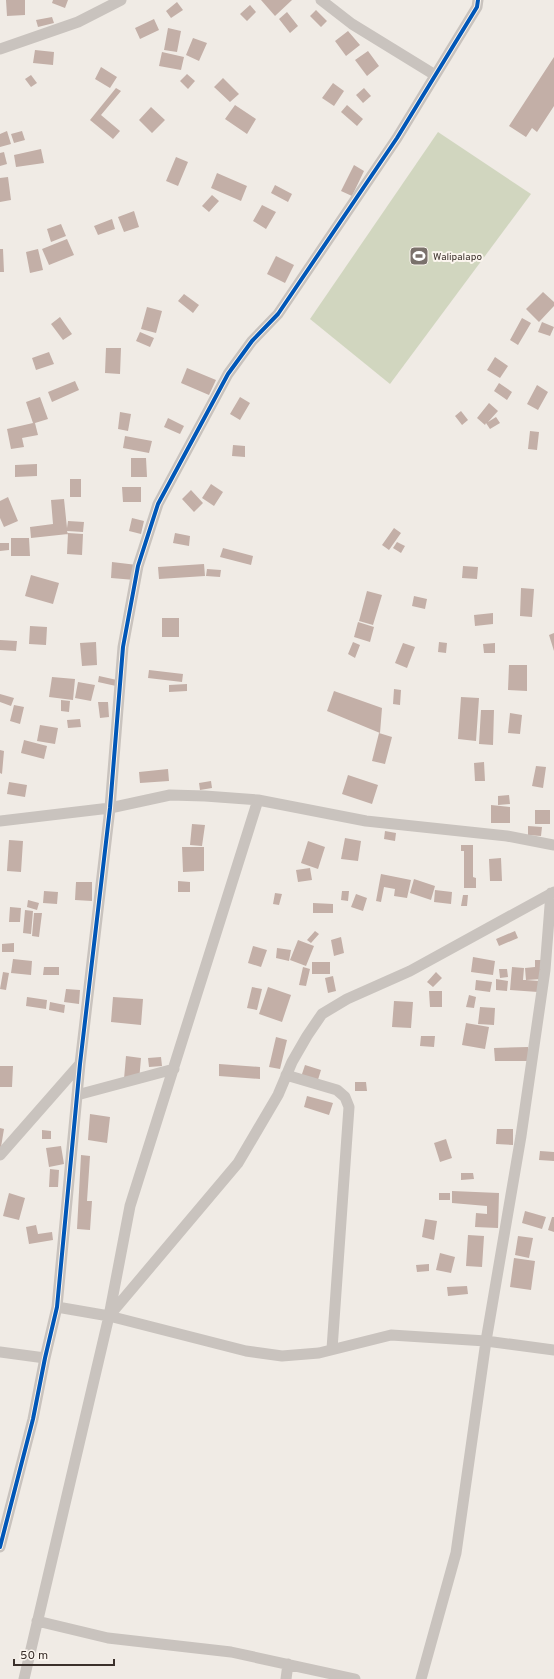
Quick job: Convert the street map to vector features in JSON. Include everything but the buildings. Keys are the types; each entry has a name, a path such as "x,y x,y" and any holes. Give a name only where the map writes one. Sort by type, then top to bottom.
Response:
{"street":[{"path":"0,49 78,22 121,0"},
{"path":"321,0 352,24 435,75"},
{"path":"0,1547 33,1419 45,1358 58,1307 80,1064 110,808 123,647 138,566 158,504 228,374 252,341 278,314 397,138 477,7 478,0"},
{"path":"0,821 110,808 170,795 258,800 366,822 499,835 554,845"},
{"path":"24,1679 109,1316 130,1206 258,800"},
{"path":"109,1316 238,1163 278,1095 286,1075 307,1036 322,1014 347,999 410,971 552,892"},
{"path":"421,1679 456,1553 486,1342 521,1136 545,970 552,892"},
{"path":"0,1155 80,1064"},
{"path":"77,1095 174,1069"},
{"path":"286,1075 337,1090 345,1097 349,1107 332,1349"},
{"path":"58,1307 109,1316 246,1352 282,1356 319,1352 391,1335 486,1342 554,1350"},
{"path":"0,1352 45,1358"},
{"path":"37,1621 108,1638 231,1652 355,1679"},
{"path":"286,1679 288,1664"}],"green space":[{"name":"Walipalapo","path":"438,132 531,194 390,384 310,319"}],"cycle path":[{"path":"0,1547 33,1419 57,1307 80,1064 110,808 123,647 138,566 158,504 228,374 252,341 278,314 397,138 477,7 478,0"}],"place":[{"name":"Walipalapo","path":"419,256"}]}
